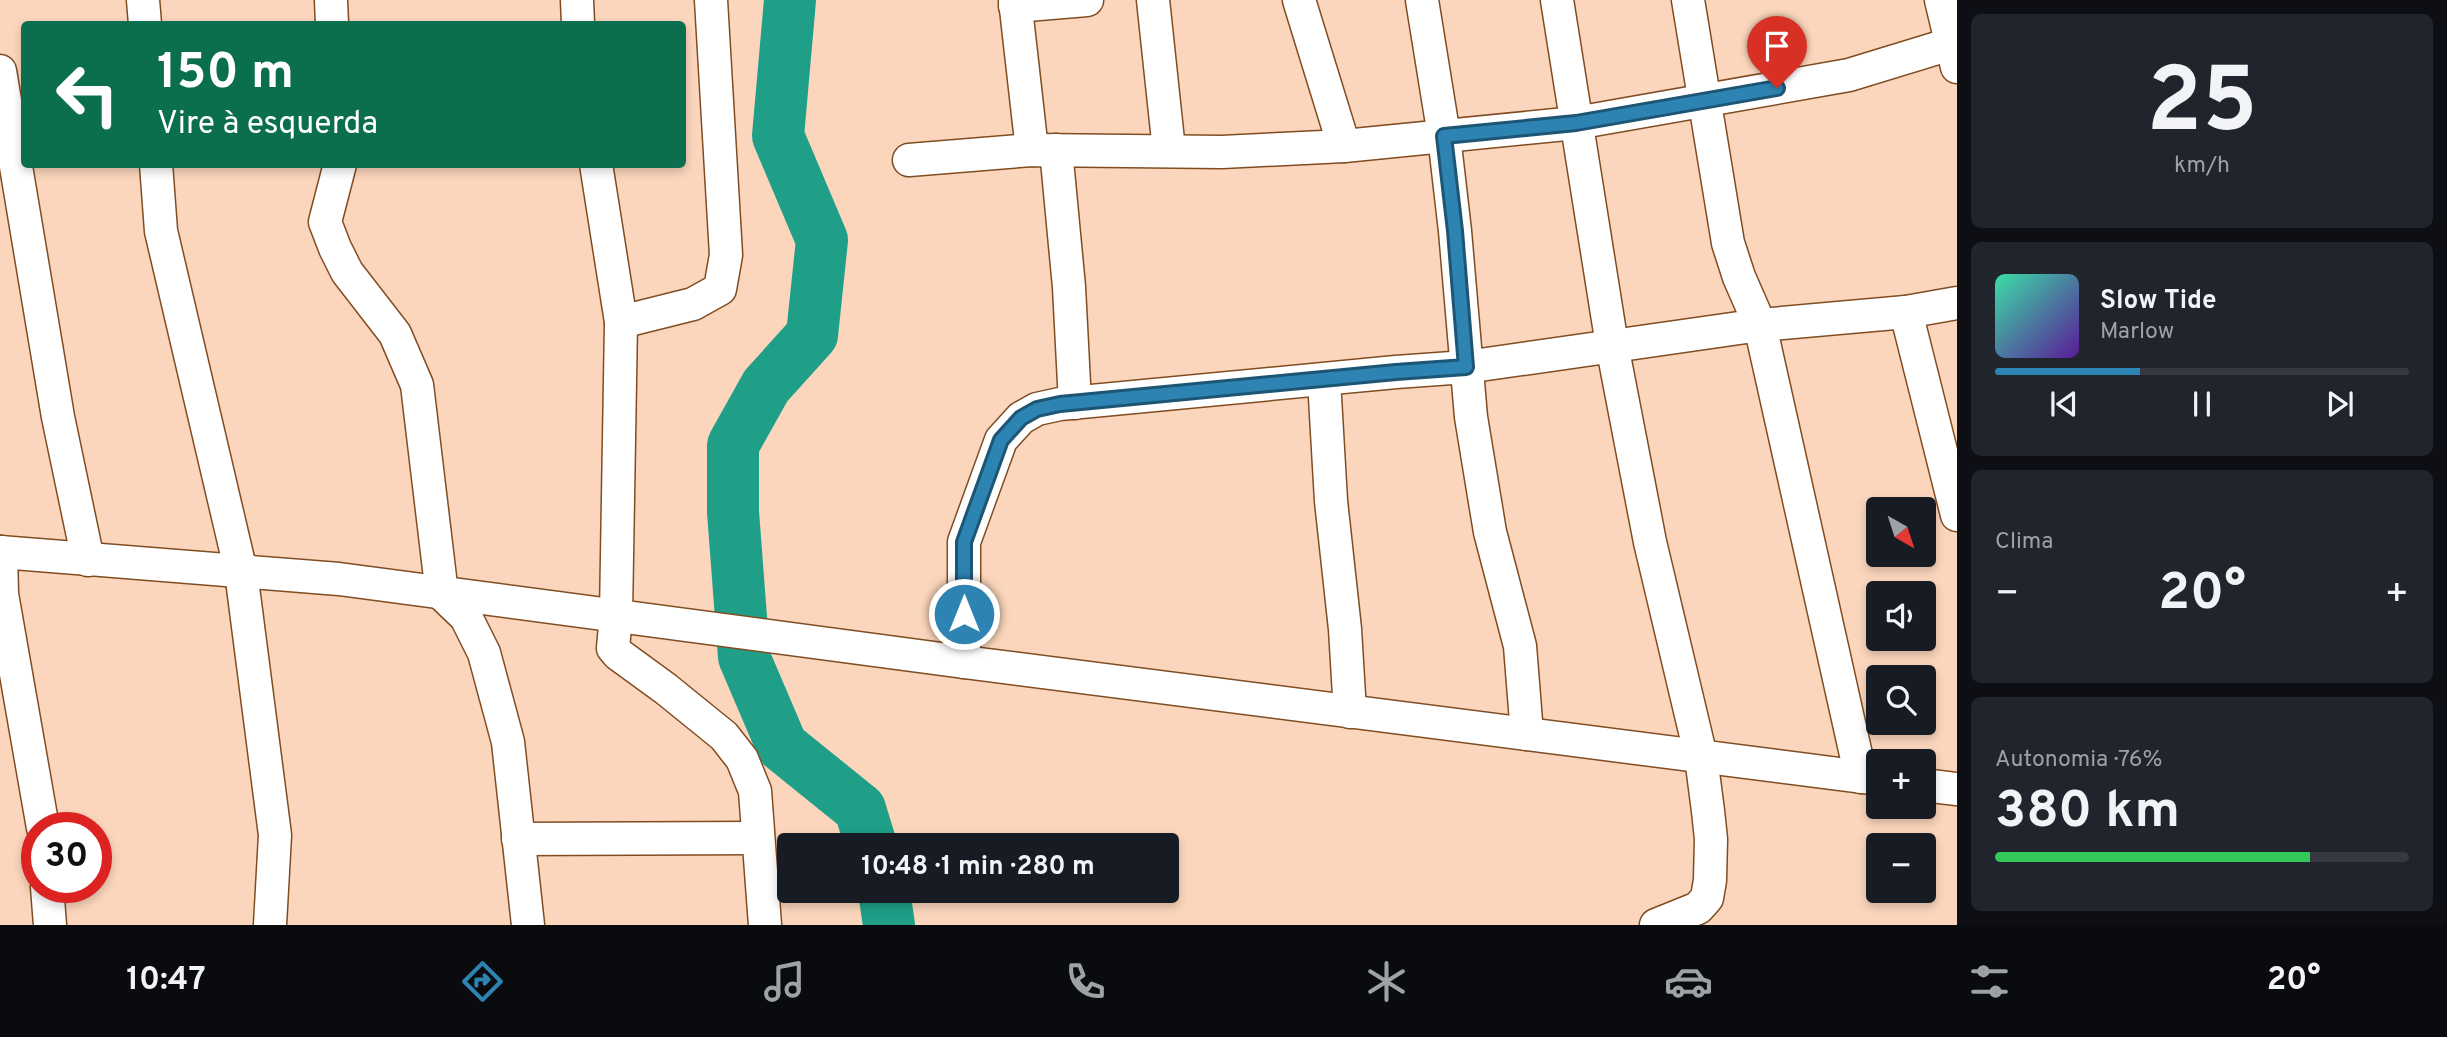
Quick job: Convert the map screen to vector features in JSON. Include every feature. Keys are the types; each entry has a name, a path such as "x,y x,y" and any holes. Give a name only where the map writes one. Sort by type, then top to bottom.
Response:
{"street":[{"path":"144,0 145,21"},
{"path":"331,0 332,21"},
{"path":"577,0 578,21"},
{"path":"621,323 693,304 720,289 726,256 711,0"},
{"path":"1075,403 1069,287 1015,3 1087,0"},
{"path":"1153,0 1169,150"},
{"path":"1299,0 1344,146"},
{"path":"1422,0 1444,136 1471,416 1490,532 1520,646 1527,734"},
{"path":"1557,0 1612,345 1650,542 1701,757 1711,839 1707,898 1698,908 1656,925"},
{"path":"1688,0 1728,243 1739,277 1760,325 1866,766"},
{"path":"909,160 1044,150 1222,152 1344,146 1576,123 1849,75 1955,51 1941,0"},
{"path":"0,71 58,417 88,560"},
{"path":"156,168 161,231 241,572 275,835 270,925"},
{"path":"339,168 325,222 347,272 395,334 417,385 442,594 466,617 484,653 508,742 528,925"},
{"path":"597,168 621,323 613,648 724,736 742,759 755,791 765,925"},
{"path":"964,662 964,542 1001,440 1021,418 1037,409 1075,403 1466,367 1760,325 1906,312 1957,303"},
{"path":"1906,312 1957,515"},
{"path":"1324,380 1331,501 1345,629 1350,712"},
{"path":"40,812 2,594 1,552 339,579 1866,778"},
{"path":"1936,787 1957,789"},
{"path":"518,839 757,838"},
{"path":"48,903 50,925"}],"waterway":[{"path":"790,0 778,136 822,240 812,335 766,386 733,445 733,512 744,657 782,746 860,809 867,833"},
{"path":"886,903 889,925"}],"route":[{"path":"964,614 964,542 1001,440 1021,418 1037,409 1060,404 1466,367 1444,136 1576,123 1777,88"}]}
